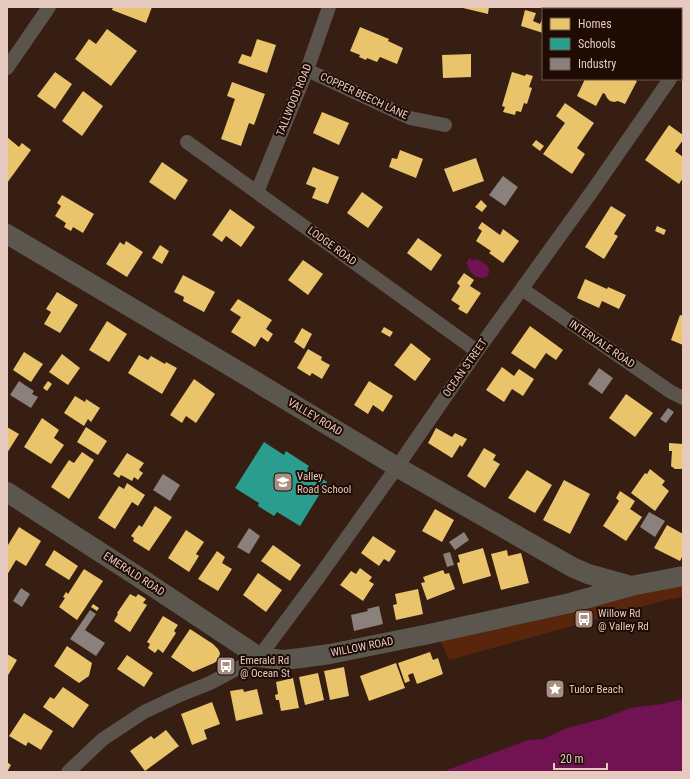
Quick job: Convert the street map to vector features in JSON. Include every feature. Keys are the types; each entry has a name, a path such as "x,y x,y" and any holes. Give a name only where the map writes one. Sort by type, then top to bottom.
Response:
{"main road":[{"name":"VALLEY ROAD","path":"7,234 398,467 572,566 588,574 631,586"},
{"name":"EMERALD ROAD","path":"7,492 137,576 259,658"},
{"name":"WILLOW ROAD","path":"259,658 283,660 330,654 570,603 631,586 683,576"}],"street":[{"path":"7,68 49,7"},
{"name":"TALLWOOD ROAD","path":"257,192 307,70 329,7"},
{"name":"COPPER BEECH LANE","path":"307,70 410,118 445,125"},
{"name":"OCEAN STREET","path":"259,658 398,467 477,351 593,190 669,80"},
{"name":"LODGE ROAD","path":"188,142 477,351"},
{"name":"INTERVALE ROAD","path":"522,289 671,392 683,398"},
{"path":"68,772 103,739 144,712 180,694 210,683 259,658"}],"shaded area":[{"path":"469,258 472,260 478,260 488,266 489,272 487,276 480,278 469,270 468,265 466,264"},
{"path":"683,585 683,597 666,600 449,660 441,641 666,588"},
{"path":"683,699 683,772 442,772 528,740 543,739 567,728 602,719 630,708 662,704"}],"building: Homes":[{"path":"113,7 152,7 146,23 112,10"},
{"path":"459,7 489,7 488,14"},
{"path":"525,10 536,13 533,21 540,24 542,19 542,33 521,26"},
{"path":"360,27 389,39 388,41 403,48 397,64 380,57 377,62 367,58 366,60 359,57 360,55 350,51"},
{"path":"107,29 137,51 111,86 75,59 89,39 96,44"},
{"path":"257,39 276,45 267,73 238,63 242,54 251,57"},
{"path":"471,54 471,77 443,78 442,55"},
{"path":"55,72 72,84 55,109 37,96"},
{"path":"512,72 525,76 526,74 533,76 529,87 532,88 527,104 524,103 521,112 516,111 515,115 503,112 505,107 502,106"},
{"path":"585,80 637,81 625,104 618,101 610,101 603,93 596,106 577,96"},
{"path":"232,82 265,94 254,125 249,123 241,146 221,139 235,99 227,96"},
{"path":"83,91 103,106 82,136 62,121"},
{"path":"565,103 594,123 577,148 585,154 572,174 543,154 565,123 556,116"},
{"path":"322,112 349,123 339,145 313,133"},
{"path":"669,125 683,135 683,140 675,151 683,157 683,178 679,184 645,160"},
{"path":"7,137 19,147 22,143 31,150 7,183"},
{"path":"536,140 544,146 540,151 532,145"},
{"path":"400,150 423,159 416,178 389,167 392,158 397,159"},
{"path":"476,158 484,181 453,192 444,169"},
{"path":"162,162 188,180 175,200 149,182"},
{"path":"313,167 339,177 328,204 312,198 316,188 306,184"},
{"path":"362,192 383,207 368,228 347,213"},
{"path":"62,195 94,214 83,233 73,227 71,231 64,227 66,223 55,216 61,206 57,203"},
{"path":"481,200 487,206 482,212 475,207"},
{"path":"611,206 626,215 614,234 618,236 604,259 585,247"},
{"path":"230,209 255,227 241,247 226,236 222,242 212,235"},
{"path":"482,222 500,235 503,229 519,241 503,263 489,253 491,251 476,241 482,231 478,228"},
{"path":"657,226 666,230 664,235 655,231"},
{"path":"418,238 442,255 431,271 407,253"},
{"path":"126,241 143,252 127,277 106,264 120,242 124,245"},
{"path":"160,245 169,251 162,264 152,258"},
{"path":"303,260 323,274 308,295 288,280"},
{"path":"464,273 474,280 470,286 481,293 467,314 458,309 460,306 451,300 460,286 457,283"},
{"path":"183,275 215,292 204,312 183,301 184,297 174,292"},
{"path":"585,279 607,289 608,287 626,295 619,309 602,301 599,308 577,298"},
{"path":"57,292 78,305 60,333 44,324 51,312 46,309"},
{"path":"238,299 272,320 266,329 273,334 268,342 261,337 255,347 231,332 241,317 230,310"},
{"path":"680,315 683,316 683,345 671,340"},
{"path":"107,321 127,334 109,362 89,350"},
{"path":"530,326 563,350 556,360 546,353 535,369 511,353"},
{"path":"384,327 393,332 390,337 381,332"},
{"path":"302,328 312,334 304,349 294,342"},
{"path":"411,343 431,359 415,381 394,365"},
{"path":"308,349 322,357 321,360 330,365 322,379 312,373 310,376 297,368"},
{"path":"24,352 43,364 31,382 13,370"},
{"path":"62,354 80,368 68,385 49,372"},
{"path":"139,355 148,360 151,356 165,364 166,362 177,368 162,394 128,373"},
{"path":"502,367 514,376 519,369 534,379 523,396 512,389 504,402 486,390"},
{"path":"194,379 215,394 196,423 186,416 182,423 170,415"},
{"path":"48,381 52,384 47,391 43,388"},
{"path":"369,381 393,396 383,412 373,405 368,414 354,405"},
{"path":"626,394 653,413 635,437 609,418"},
{"path":"75,396 85,402 86,399 100,408 91,422 88,419 84,426 64,413"},
{"path":"42,418 59,430 54,438 64,445 51,464 24,447"},
{"path":"7,427 19,434 7,453"},
{"path":"86,427 107,441 98,455 77,442"},
{"path":"436,428 452,437 455,433 467,439 462,447 460,445 452,458 428,443"},
{"path":"669,443 683,444 683,468 675,469 671,466 672,451 669,451"},
{"path":"484,448 496,455 493,460 500,464 485,488 467,476"},
{"path":"82,452 94,460 69,499 51,487 69,460 74,463"},
{"path":"127,453 144,463 139,470 143,473 138,480 134,477 132,481 121,475 119,478 113,474"},
{"path":"650,469 665,481 662,485 669,491 655,511 631,493 645,473 647,474"},
{"path":"527,470 552,485 535,513 508,498"},
{"path":"564,480 590,494 570,534 543,520"},
{"path":"127,483 145,495 138,506 132,502 115,529 98,518 119,486 124,489"},
{"path":"620,491 635,501 630,509 642,517 626,541 603,526 619,501 616,498"},
{"path":"155,506 172,517 149,551 133,541 134,538 131,536 139,525 142,527"},
{"path":"435,509 454,520 442,542 422,531"},
{"path":"667,525 683,534 683,555 680,561 654,548"},
{"path":"19,527 41,541 26,566 16,560 7,575 7,545"},
{"path":"186,530 204,542 196,554 199,556 189,572 168,558"},
{"path":"373,536 396,551 389,562 384,559 379,566 361,553"},
{"path":"273,545 301,565 290,581 261,561"},
{"path":"483,548 491,576 463,584 457,563 460,562 458,555"},
{"path":"54,550 78,566 69,580 45,565"},
{"path":"507,550 508,556 521,553 529,583 501,590 491,554"},
{"path":"217,551 225,557 222,563 232,569 218,591 198,579"},
{"path":"360,568 372,577 369,581 374,584 363,601 340,585 351,571 356,574"},
{"path":"84,569 103,581 77,620 59,607 65,598 63,597 66,592 68,594"},
{"path":"443,570 445,574 449,573 455,589 427,600 421,583 425,582 423,577"},
{"path":"258,573 282,590 266,612 243,595"},
{"path":"418,589 423,614 396,620 393,605 397,604 395,594"},
{"path":"130,594 136,597 138,594 146,599 143,603 147,605 130,632 114,621 118,614 117,613"},
{"path":"93,604 99,608 97,611 91,607"},
{"path":"163,616 178,625 174,631 176,633 163,653 158,649 155,653 148,648 150,644 147,642"},
{"path":"190,629 213,644 220,653 217,661 193,672 171,657"},
{"path":"67,646 92,663 89,676 79,683 54,666"},
{"path":"430,652 433,660 438,658 443,674 417,684 413,673 408,675 410,681 405,683 398,663"},
{"path":"7,654 17,660 7,677"},
{"path":"127,655 153,673 144,687 117,669"},
{"path":"396,663 405,688 369,701 360,676"},
{"path":"344,667 349,696 330,700 324,671"},
{"path":"318,673 324,700 305,705 299,677"},
{"path":"293,678 299,708 281,711 279,700 276,700 275,695 278,694 276,682"},
{"path":"63,687 89,705 73,728 43,707 50,697 54,699"},
{"path":"243,689 244,692 257,689 263,714 236,721 230,691"},
{"path":"212,702 220,724 204,730 207,739 192,745 181,714"},
{"path":"24,713 53,731 41,750 28,742 26,746 9,736"},
{"path":"166,730 179,746 145,771 130,751 151,736 154,739"},
{"path":"7,762 11,765 7,772"}],"building: Schools":[{"path":"264,442 284,455 286,451 309,466 307,469 327,482 300,526 277,512 274,516 258,506 259,503 235,488"}],"building: Industry":[{"path":"503,176 518,187 505,206 489,195"},
{"path":"599,368 613,378 602,394 588,384"},
{"path":"19,381 34,391 32,394 38,397 31,408 10,395"},
{"path":"668,408 674,412 666,423 660,419"},
{"path":"163,474 180,485 170,501 153,490"},
{"path":"649,512 665,521 655,537 640,527"},
{"path":"249,528 260,536 249,554 237,547"},
{"path":"464,532 469,540 455,550 449,542"},
{"path":"450,552 454,565 447,567 443,554"},
{"path":"21,588 30,594 22,607 13,601"},
{"path":"379,606 383,624 354,631 351,615 368,611 367,609"},
{"path":"90,610 96,614 85,630 105,643 96,656 70,639"}],"place":[{"name":"Valley Road School","path":"283,482"},
{"name":"Willow Rd @ Valley Rd","path":"584,619"},
{"name":"Emerald Rd @ Ocean St","path":"226,666"},
{"name":"Tudor Beach","path":"555,689"}]}
